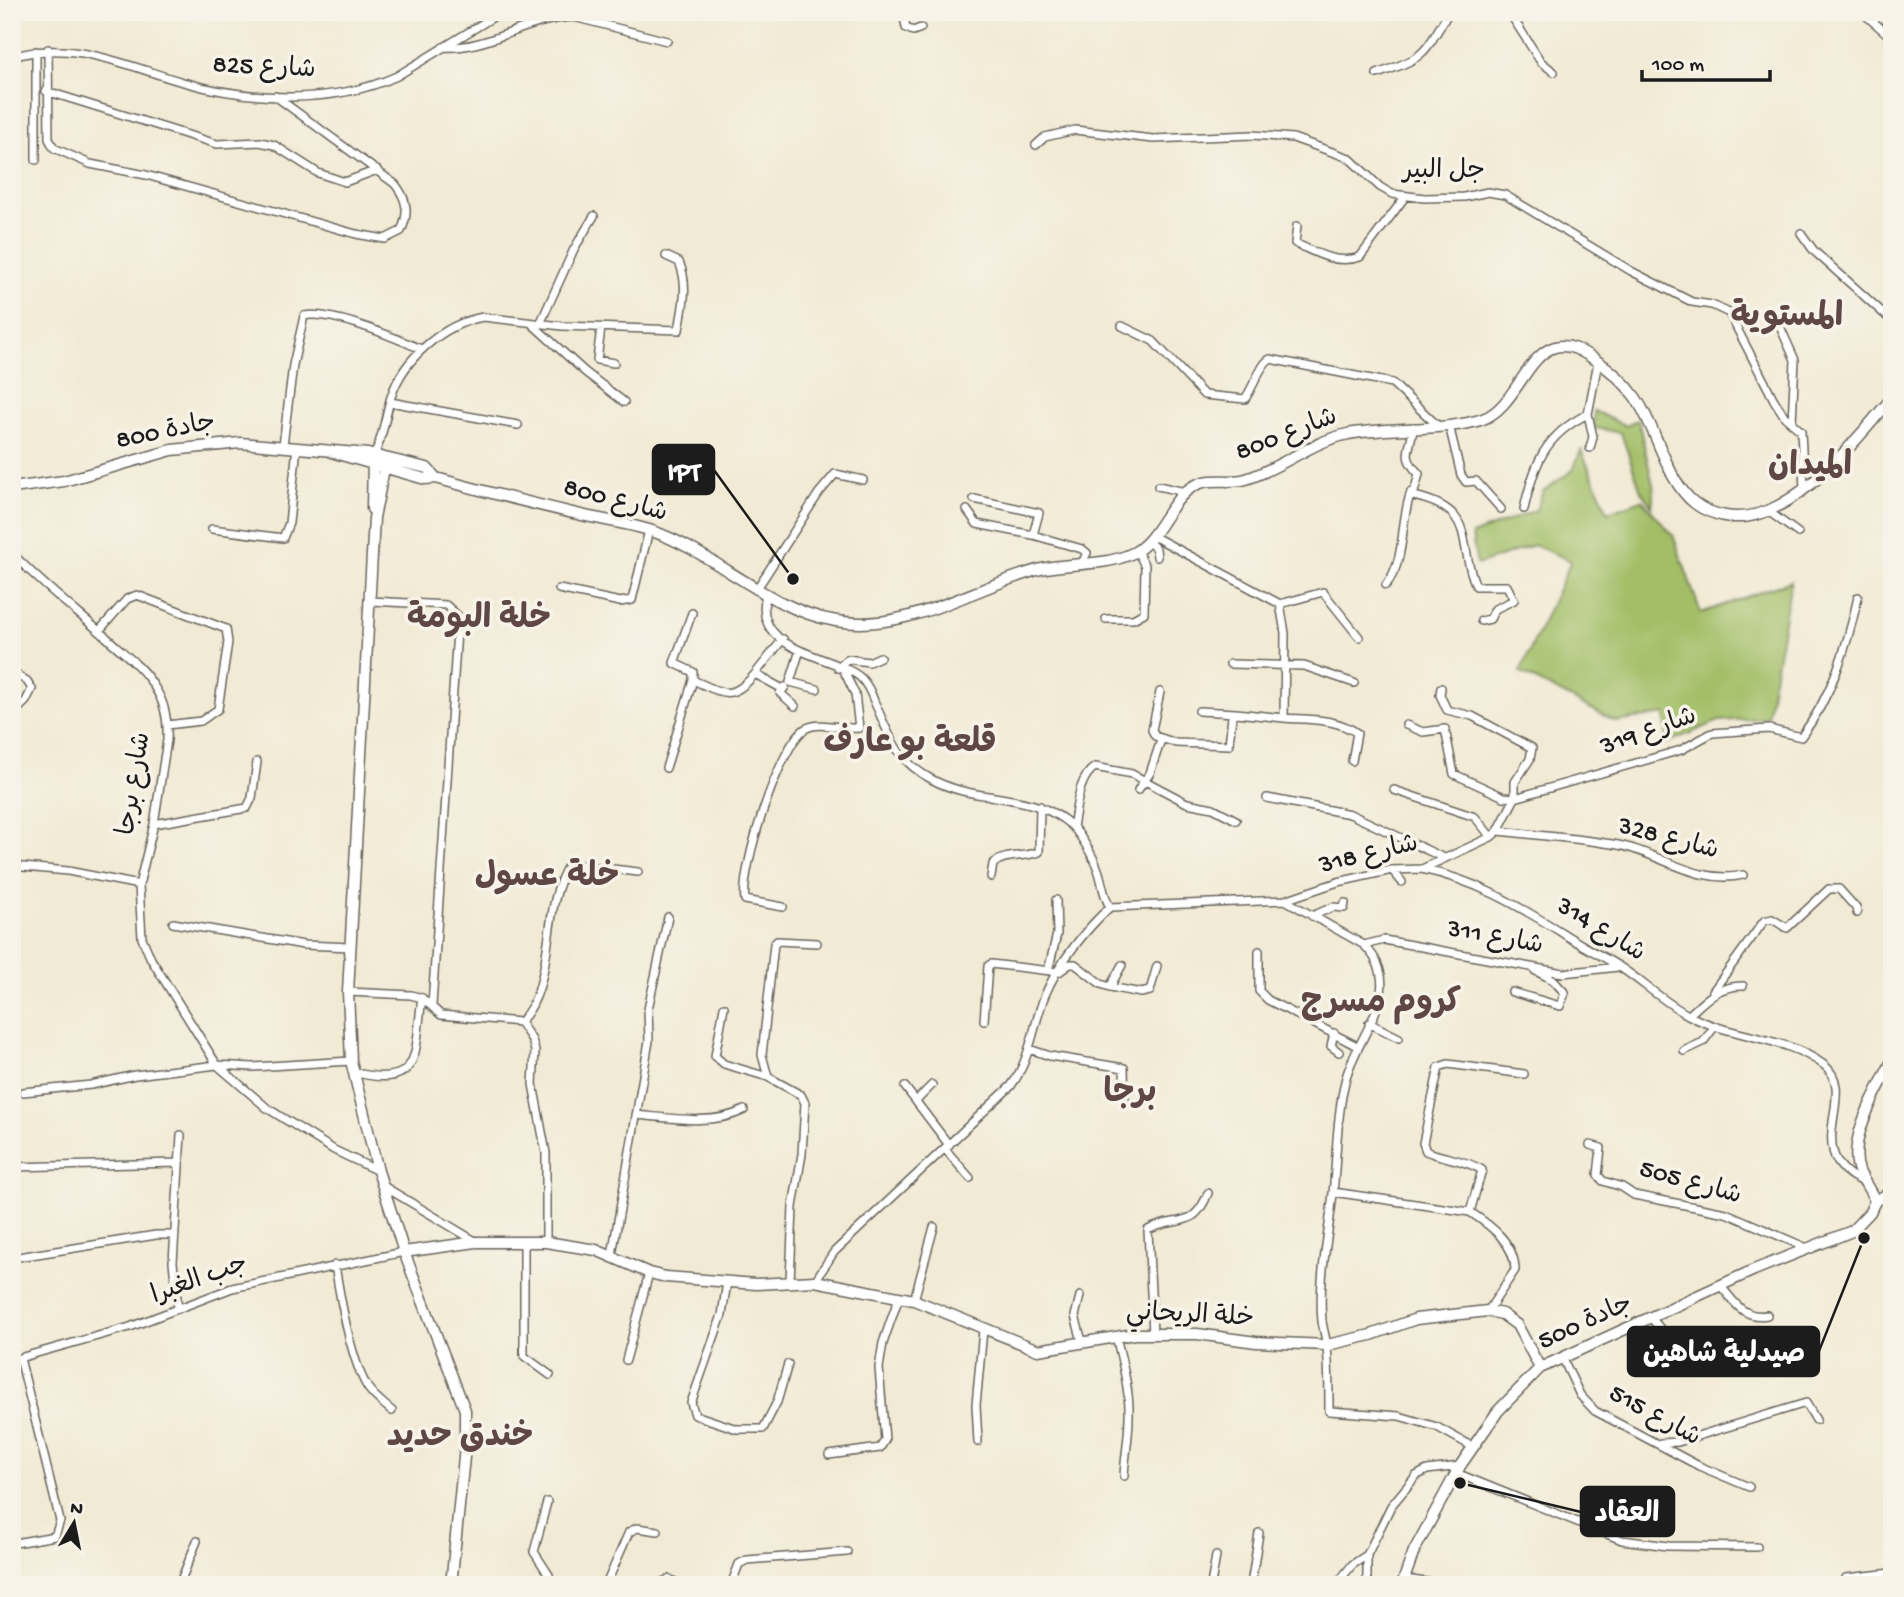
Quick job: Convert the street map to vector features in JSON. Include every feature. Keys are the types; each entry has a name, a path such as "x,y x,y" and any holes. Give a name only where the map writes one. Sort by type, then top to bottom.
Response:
{"main road":[{"name":"شارع 800","path":"331,452 386,464 427,468 436,478 649,530 762,593 836,621 890,621 912,617 1026,573 1117,559 1137,551 1151,539 1185,492 1199,483 1250,478 1308,447 1343,435 1480,420 1492,414 1545,352 1555,346 1568,345 1598,362 1633,390 1650,421 1675,481 1690,502 1702,510 1736,518 1768,511 1804,488 1854,441 1892,398"},
{"name":"جادة 800","path":"12,488 64,481 172,450 240,443 283,445 331,452"},
{"path":"373,460 372,601 348,992 352,1066 378,1171 404,1252 464,1410 465,1447 451,1585"},
{"path":"374,518 386,464"},
{"path":"1892,1061 1861,1130 1857,1154 1859,1171 1875,1201 1892,1192"},
{"name":"جادة 500","path":"1403,1582 1420,1539 1458,1469 1516,1389 1540,1368 1652,1319 1720,1285 1852,1231 1870,1212 1875,1201"},
{"name":"خلة الريحاني","path":"404,1252 476,1242 546,1242 612,1255 649,1273 727,1282 811,1281 915,1300 1038,1350 1115,1335 1153,1334 1206,1335 1256,1342 1327,1345 1371,1335 1416,1319 1488,1311"},
{"path":"1488,1311 1502,1314 1517,1325 1540,1368"}],"street":[{"path":"856,12 905,16 961,12"},
{"path":"1181,12 1216,12"},
{"path":"1377,74 1412,62 1423,54 1431,46 1449,12"},
{"path":"1509,12 1541,62 1554,72"},
{"path":"1862,12 1892,38"},
{"name":"شارع 825","path":"12,57 48,49 90,54 215,90 275,96 334,93 380,84 411,69 499,13"},
{"path":"905,16 906,28 913,31 921,28"},
{"path":"443,47 464,49 537,21 559,18 586,20 667,41"},
{"path":"48,49 46,91 49,139 60,152 90,164 146,175 356,234 384,239 401,232 407,214 400,190 377,170 275,96"},
{"path":"36,51 36,160"},
{"path":"46,91 217,144 260,142 274,145 318,173 345,182 377,170"},
{"name":"جل البير","path":"1036,145 1045,137 1075,130 1153,139 1252,135 1293,138 1339,152 1360,166 1380,187 1405,197 1452,198 1488,192 1504,195 1631,271 1692,302 1724,309 1774,400 1785,417 1801,431 1804,488"},
{"path":"1297,226 1295,243 1340,261 1349,261 1360,257 1405,197"},
{"path":"540,324 573,249 594,216"},
{"path":"1801,233 1814,251 1892,321"},
{"path":"373,460 381,442 390,402 421,349 433,339 471,319 483,317 540,324 679,330 686,293 684,272 679,262 666,256"},
{"path":"283,445 293,365 304,316 316,315 385,332 421,349"},
{"path":"1777,320 1795,360 1792,422"},
{"path":"531,323 585,372 624,402"},
{"path":"1122,326 1153,341 1204,395 1245,399 1255,385 1261,366 1270,359 1392,383 1443,425 1461,475 1466,482 1476,481 1501,509"},
{"path":"601,328 597,360 614,363"},
{"path":"1590,448 1592,437 1588,414 1598,362"},
{"path":"390,402 517,425"},
{"path":"1524,509 1533,469 1546,447 1558,433 1588,414"},
{"path":"1386,585 1399,569 1402,517 1419,474 1407,462 1413,427"},
{"path":"381,442 386,464"},
{"path":"212,529 284,538 289,523 297,447"},
{"path":"811,1281 834,1252 1012,1086 1029,1049 1046,992 1097,919 1110,907 1104,898 1097,866 1073,827 1040,806 960,793 917,771 902,760 862,679 800,650 783,639 765,619 762,593 819,493 835,474 863,480"},
{"path":"1158,486 1185,492"},
{"path":"1411,492 1443,506 1458,521 1466,537 1471,575 1476,586 1507,586 1511,590 1514,600 1495,608 1490,619 1481,621"},
{"path":"974,499 1039,513 1034,535"},
{"path":"967,510 976,524 1034,535 1082,549 1087,553 1082,563"},
{"path":"1768,511 1798,533"},
{"path":"559,589 620,602 632,600 649,530"},
{"path":"1151,539 1157,557"},
{"path":"1151,539 1280,604 1323,592 1359,637"},
{"path":"1106,619 1133,619 1144,613 1145,566 1137,551"},
{"name":"شارع برجا","path":"12,553 43,585 74,607 147,675 157,690 167,725 154,824 139,885 142,938 161,978 217,1065 267,1108 334,1150 378,1171"},
{"path":"99,631 127,599 137,595 226,629 229,642 218,709 201,721 167,725"},
{"name":"شارع 319","path":"1515,798 1681,750 1712,733 1769,729 1801,737 1821,711 1848,641 1858,597"},
{"path":"372,601 446,605 458,615 432,1005 435,1013 441,1016 520,1022 530,1012 537,998 552,913 569,864 638,872"},
{"path":"1280,604 1286,663 1284,718"},
{"path":"666,768 693,680 693,671 674,663 692,613"},
{"path":"693,680 729,694 739,692 783,639"},
{"path":"795,706 780,692 790,682 800,650"},
{"path":"840,668 847,659 869,662 880,657"},
{"path":"1230,664 1286,663 1316,668 1354,683"},
{"path":"783,907 745,901 759,824 780,765 803,730 813,726 859,728 855,694 840,668"},
{"path":"12,673 27,681 32,689 26,701 12,715"},
{"path":"755,674 783,689"},
{"path":"790,682 817,689"},
{"name":"شارع 318","path":"1110,907 1285,900 1338,882 1392,870 1422,869 1491,837 1499,831 1515,798 1515,782 1530,759 1532,748 1472,716 1447,710 1440,695 1441,688"},
{"path":"1160,692 1152,730 1161,740 1229,745 1232,716 1236,713"},
{"path":"1199,711 1333,722 1357,733 1352,761"},
{"path":"1406,725 1423,732 1445,729 1454,774 1504,797 1515,798"},
{"path":"1138,790 1150,774 1161,740"},
{"path":"154,824 247,808 253,798 257,762"},
{"path":"1073,827 1083,781 1086,773 1095,766 1132,774 1187,803 1213,808 1236,820"},
{"path":"1394,790 1442,809 1475,817 1491,837"},
{"path":"1267,799 1350,814 1444,858"},
{"path":"991,877 993,864 998,860 1027,857 1039,852 1040,806"},
{"name":"شارع 328","path":"1499,831 1612,844 1697,873 1733,877 1743,875"},
{"path":"12,866 68,871 139,885"},
{"name":"شارع 314","path":"1422,869 1474,883 1507,898 1619,967 1689,1015 1715,1026 1782,1043 1826,1066 1834,1077 1836,1090 1830,1136 1835,1160 1849,1174 1867,1183"},
{"path":"1392,870 1402,882"},
{"path":"1689,1015 1713,991 1764,921 1772,919 1787,928 1829,889 1839,889 1856,908 1857,913"},
{"path":"1048,971 1057,934 1056,900"},
{"path":"1285,900 1364,945 1374,955 1384,976 1382,994 1357,1045 1344,1084 1321,1320 1327,1345 1329,1411 1399,1416 1437,1427 1473,1447"},
{"path":"1312,916 1333,907 1344,908 1345,903"},
{"path":"612,1255 649,1041 648,1009 668,918"},
{"path":"1315,928 1326,921"},
{"path":"173,923 304,945 351,947"},
{"name":"شارع 311","path":"1364,945 1384,940 1563,973 1619,967"},
{"path":"768,1077 762,1055 774,944 777,941 817,943"},
{"path":"1259,951 1259,991 1268,1000 1357,1045"},
{"path":"984,1021 988,965 1059,972 1070,964 1075,964 1101,984 1141,993 1150,991 1157,966"},
{"path":"1110,986 1122,965"},
{"path":"1512,992 1547,1004 1560,1006 1563,1001 1566,993 1560,986 1527,967"},
{"path":"1713,991 1727,986 1743,986"},
{"path":"348,992 394,993 422,998 432,1005"},
{"path":"23,1092 91,1085 135,1075 217,1065 352,1066 393,1077 407,1070 413,1059 422,998"},
{"path":"724,1007 715,1056 724,1064 768,1077 801,1095 806,1104 802,1154 795,1186 790,1282"},
{"path":"520,1022 533,1040 535,1051 533,1084 546,1153 546,1242"},
{"path":"1369,1023 1399,1038"},
{"path":"1684,1051 1703,1042 1715,1026"},
{"path":"1334,1033 1331,1046 1339,1052"},
{"path":"1029,1049 1050,1056 1125,1068 1125,1103"},
{"path":"1470,1212 1482,1170 1470,1163 1426,1151 1423,1143 1439,1067 1448,1064 1524,1074"},
{"path":"917,1100 932,1085"},
{"path":"905,1087 917,1100 970,1178"},
{"path":"636,1115 712,1119 732,1116 744,1110"},
{"path":"178,1309 174,1292 181,1135"},
{"name":"شارع 505","path":"1590,1145 1601,1148 1598,1175 1603,1181 1643,1198 1698,1205 1726,1213 1807,1248"},
{"path":"12,1167 178,1163"},
{"path":"384,1187 476,1242"},
{"path":"1333,1192 1470,1212 1498,1233 1508,1247 1514,1270 1488,1311"},
{"path":"1153,1334 1148,1230 1158,1225 1174,1225 1195,1216 1201,1212 1208,1193"},
{"path":"915,1300 934,1227"},
{"path":"12,1258 156,1235 175,1235"},
{"path":"524,1241 524,1356 550,1375"},
{"name":"جب الغبرا","path":"16,1359 130,1328 232,1288 404,1252"},
{"path":"335,1265 340,1299 362,1374 370,1390 392,1411"},
{"path":"626,1360 649,1273"},
{"path":"727,1282 722,1315 691,1403 695,1415 737,1429 763,1429 778,1402 788,1364"},
{"path":"1720,1285 1745,1314 1755,1317 1767,1315"},
{"path":"1080,1296 1075,1316 1082,1341"},
{"path":"829,1455 880,1448 885,1440 880,1368 883,1343 900,1297"},
{"path":"1652,1319 1664,1333 1703,1359"},
{"path":"978,1442 976,1405 984,1330"},
{"path":"1115,1335 1124,1364 1129,1416 1125,1441 1125,1476"},
{"name":"شارع 515","path":"1562,1357 1580,1395 1595,1411 1699,1466 1749,1487"},
{"path":"15,1543 55,1535 60,1521 16,1359"},
{"path":"1660,1444 1678,1442 1806,1402 1816,1420"},
{"path":"1367,1585 1367,1555 1391,1506 1416,1476 1427,1470 1458,1469 1622,1540 1698,1548 1757,1547"},
{"path":"547,1502 534,1552 549,1575 550,1585"},
{"path":"606,1585 629,1532 637,1528 658,1531"},
{"path":"1251,1585 1259,1533"},
{"path":"179,1585 197,1542"},
{"path":"731,1585 739,1564 747,1560 847,1552"},
{"path":"1336,1585 1352,1565 1367,1555"},
{"path":"1211,1585 1216,1556"},
{"path":"1846,1578 1892,1573"},
{"path":"656,1585 669,1579 681,1585"},
{"path":"1403,1582 1447,1585"}],"green space":[{"path":"1594,411 1626,426 1638,420 1654,489 1652,507 1641,491 1621,433 1595,428"},
{"path":"1581,450 1608,512 1642,500 1673,535 1701,613 1791,581 1767,718 1719,721 1667,743 1665,714 1616,722 1520,672 1571,561 1534,545 1477,565 1472,535 1536,510 1543,491 1573,470"}],"place":[{"name":"IPT","path":"793,579"},
{"name":"صيدلية شاهين","path":"1864,1238"},
{"name":"العقاد","path":"1460,1483"}],"district":[{"name":"المستوية","path":"1787,319"},
{"name":"الميدان","path":"1810,468"},
{"name":"خلة البومة","path":"479,621"},
{"name":"قلعة بو عارف","path":"910,745"},
{"name":"خلة عسول","path":"547,879"},
{"name":"كروم مسرج","path":"1381,1005"},
{"name":"برجا","path":"1130,1095"},
{"name":"خندق حديد","path":"460,1439"}]}
